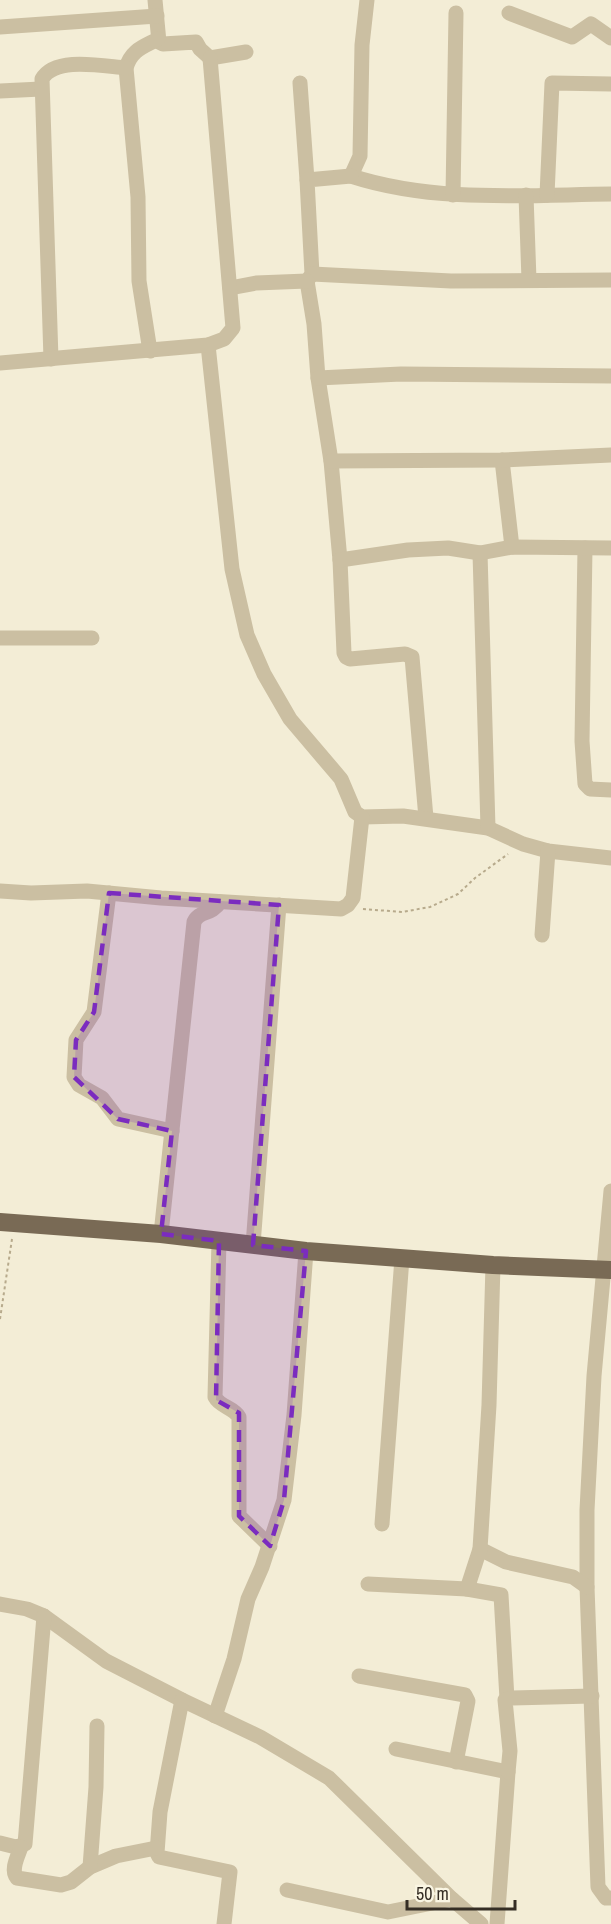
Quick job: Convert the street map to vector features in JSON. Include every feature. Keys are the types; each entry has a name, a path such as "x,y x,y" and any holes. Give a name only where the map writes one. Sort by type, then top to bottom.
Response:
{"main road":[{"path":"7,1223 161,1234 306,1251 493,1265 607,1269"}],"street":[{"path":"0,363 208,345 224,339 233,328 210,58 196,42 163,44 158,39 155,0"},
{"path":"351,176 360,156 362,45 367,0"},
{"path":"509,13 573,37 591,24 611,38"},
{"path":"453,195 456,14"},
{"path":"0,27 157,16"},
{"path":"150,351 139,281 138,197 126,68 129,58 137,50 158,39"},
{"path":"210,58 246,52"},
{"path":"51,359 42,79 46,72 56,67 70,65 126,68"},
{"path":"300,83 307,180 310,278 318,378 331,461 340,560 344,653 350,659 405,654 412,657 426,818"},
{"path":"547,195 552,83 611,84"},
{"path":"0,91 41,89"},
{"path":"307,180 351,176 374,183 453,195 611,194"},
{"path":"526,195 529,280"},
{"path":"230,288 310,278 451,281 611,280"},
{"path":"208,345 232,569 247,635 264,674 290,719 341,779 355,812 362,817 426,818 488,828 523,844 548,851 611,858"},
{"path":"318,378 401,374 611,376"},
{"path":"331,461 502,460 611,455"},
{"path":"502,460 512,547"},
{"path":"340,560 408,550 448,548 480,552 512,547 611,548"},
{"path":"585,548 582,741 585,784 590,789 611,790"},
{"path":"480,552 488,828"},
{"path":"0,638 92,638"},
{"path":"0,891 109,893 341,909 348,905 352,898 362,817"},
{"path":"542,935 548,851"},
{"path":"109,893 94,1012 76,1040 74,1077 79,1086 102,1098 118,1119 172,1131"},
{"path":"161,1234 194,922 199,915 215,909 220,902"},
{"path":"253,1245 279,905"},
{"path":"611,1191 607,1269 588,1459 587,1587 598,1887 606,1898 611,1898"},
{"path":"219,1241 215,1397 216,1400 236,1412 239,1417 238,1516 270,1546"},
{"path":"215,1716 234,1659 248,1599 270,1546 286,1490 306,1251"},
{"path":"382,1524 402,1258"},
{"path":"467,1589 480,1549 489,1405 493,1265"},
{"path":"480,1549 506,1562 573,1577 587,1587"},
{"path":"368,1584 467,1589 501,1595 507,1699 504,1703 510,1751 496,1924"},
{"path":"0,1604 27,1609 44,1616 106,1661 260,1737 329,1778 452,1899 481,1924"},
{"path":"44,1616 25,1844 21,1847 13,1871 17,1878 61,1885 71,1882 90,1867 117,1856 156,1848"},
{"path":"359,1676 465,1695 468,1701 456,1762"},
{"path":"507,1699 592,1696"},
{"path":"182,1700 160,1812 156,1848 159,1857 230,1872 224,1924"},
{"path":"90,1867 98,1726"},
{"path":"396,1749 508,1772"},
{"path":"0,1843 21,1847"},
{"path":"287,1890 388,1912 452,1899"}],"path":[{"path":"348,905 358,909 402,912 430,907 458,894 475,878 523,844"},
{"path":"0,1319 3,1312 7,1223"}],"highlighted area":[{"path":"109,893 279,905 253,1245 306,1251 284,1500 270,1546 239,1516 239,1413 216,1400 219,1241 161,1234 172,1131 118,1119 74,1077 76,1040 94,1012"}]}
